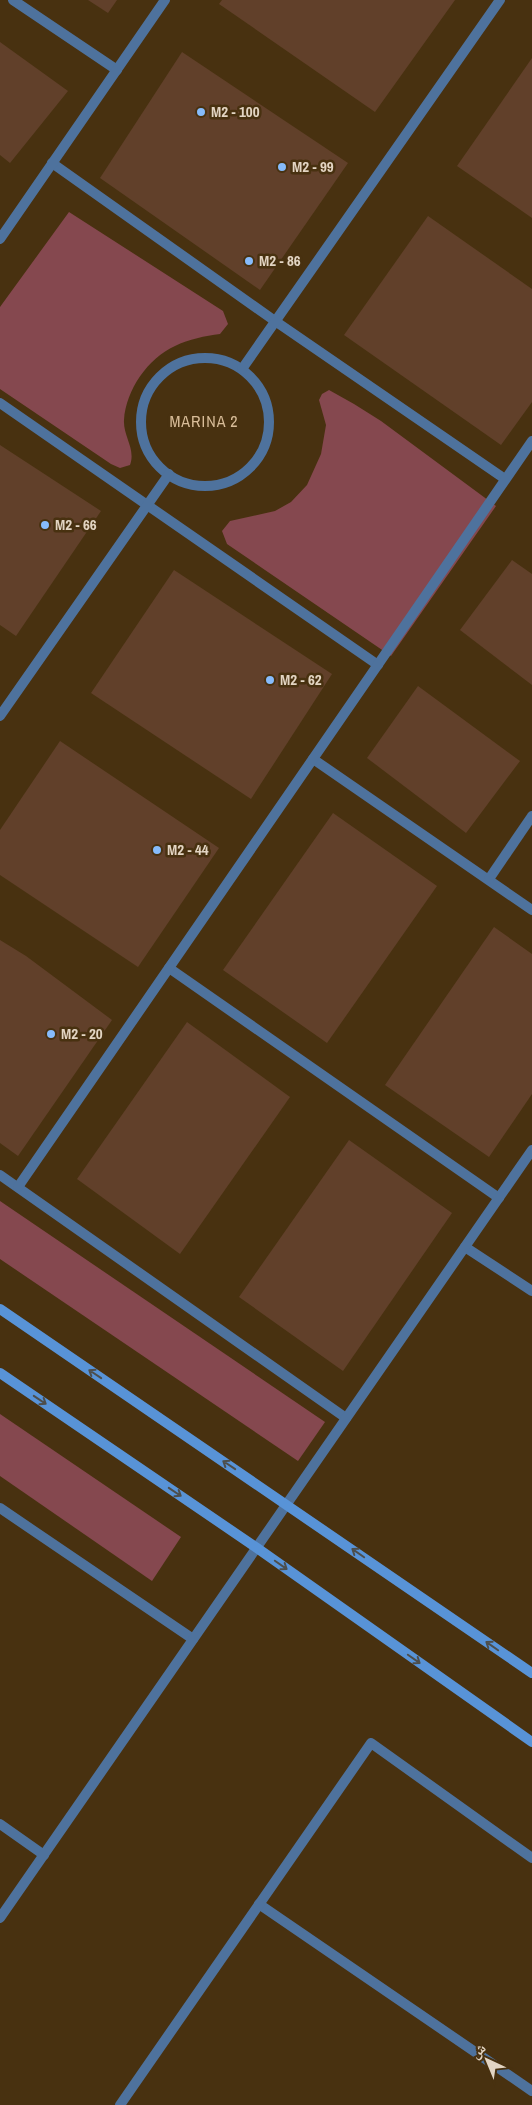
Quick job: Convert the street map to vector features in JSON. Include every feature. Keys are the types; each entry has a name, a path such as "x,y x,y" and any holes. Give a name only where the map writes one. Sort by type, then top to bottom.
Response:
{"street":[{"path":"13,0 117,70"},
{"path":"0,239 165,0"},
{"path":"242,369 500,0"},
{"path":"52,163 275,321 505,479"},
{"path":"201,357 223,360 242,369 256,383 266,401 269,422 266,442 257,460 242,474 223,484 203,486 182,482 169,474 163,471 149,454 141,434 141,412 148,391 162,374 180,362 201,357"},
{"path":"0,403 378,665"},
{"path":"18,1187 532,441"},
{"path":"0,716 169,474"},
{"path":"313,759 532,910"},
{"path":"489,879 532,816"},
{"path":"168,968 499,1198"},
{"path":"0,1918 532,1150"},
{"path":"0,1175 346,1418"},
{"path":"465,1247 532,1291"},
{"path":"0,1308 532,1673"},
{"path":"0,1372 257,1548 532,1742"},
{"path":"0,1508 193,1639"},
{"path":"120,2105 371,1744 532,1858"},
{"path":"0,1824 44,1855"},
{"path":"259,1904 532,2091"}],"shaded area":[{"path":"69,212 223,311 228,324 220,334 191,340 165,351 140,376 129,397 124,420 125,432 131,453 130,465 120,468 111,464 0,389 0,307"},
{"path":"329,390 381,421 496,506 391,656 227,544 222,531 230,521 275,511 291,502 307,485 321,454 326,425 319,400 322,394"},
{"path":"0,1201 325,1422 298,1461 0,1259"},
{"path":"0,1414 181,1537 152,1581 0,1476"}],"building":[{"path":"88,0 117,0 108,13"},
{"path":"222,0 455,0 375,112 219,4"},
{"path":"0,42 68,91 10,163 0,155"},
{"path":"182,52 348,163 260,290 100,178"},
{"path":"532,58 532,218 457,166"},
{"path":"428,216 532,289 532,402 501,445 344,335"},
{"name":"M2 - 66","path":"0,445 101,511 16,636 0,625"},
{"path":"512,560 532,574 532,685 460,630"},
{"path":"174,570 332,674 251,799 91,693"},
{"path":"418,686 520,761 466,833 367,758"},
{"path":"60,741 219,848 138,967 0,875 0,830"},
{"path":"333,813 437,886 327,1043 223,970"},
{"path":"494,927 532,954 532,1094 489,1157 385,1085"},
{"name":"M2 - 20","path":"0,940 26,956 112,1020 18,1156 0,1143"},
{"path":"187,1022 290,1097 180,1254 77,1179"},
{"path":"349,1140 452,1213 343,1371 239,1297"}],"place":[{"name":"M2 - 100","path":"201,112"},
{"name":"M2 - 99","path":"282,167"},
{"name":"M2 - 86","path":"249,261"},
{"name":"M2 - 66","path":"45,525"},
{"name":"M2 - 62","path":"270,680"},
{"name":"M2 - 44","path":"157,850"},
{"name":"M2 - 20","path":"51,1034"}],"district":[{"name":"MARINA 2","path":"204,421"}]}
